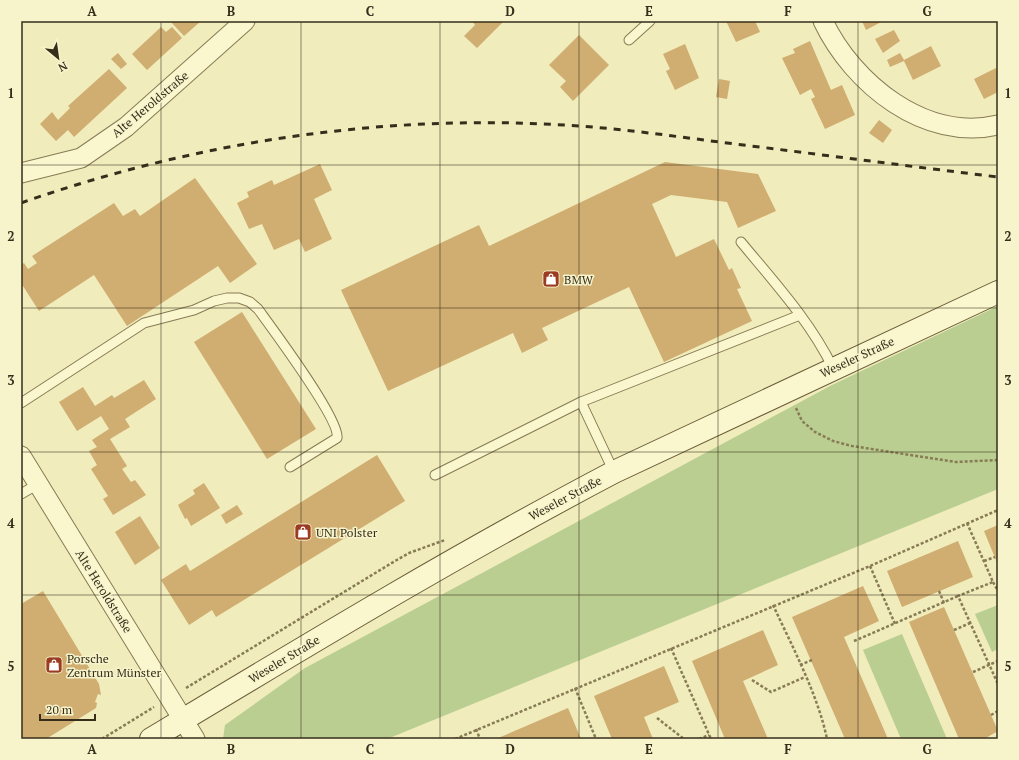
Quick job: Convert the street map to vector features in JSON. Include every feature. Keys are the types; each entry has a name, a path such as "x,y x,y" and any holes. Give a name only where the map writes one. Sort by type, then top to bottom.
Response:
{"main road":[{"name":"Weseler Straße","path":"151,739 484,542 614,472 833,368 998,292"}],"street":[{"name":"Alte Heroldstraße","path":"21,173 81,158 126,128 245,21"},
{"path":"823,21 831,38 868,84 905,111 943,125 986,128 998,125"},
{"name":"Alte Heroldstraße","path":"21,456 196,739"}],"lane":[{"path":"629,40 650,21"},
{"path":"741,242 800,315 826,353 833,368"},
{"path":"21,403 144,323 194,310 214,301 239,298 250,302 258,309 325,407 336,427 336,438 290,467"},
{"path":"435,475 581,402 800,315"},
{"path":"581,402 614,472"},
{"path":"21,494 38,484"}],"path":[{"path":"787,390 802,422 815,432 832,441 888,453 956,462 998,460"},
{"path":"455,739 773,605 870,566 998,510"},
{"path":"967,523 998,591"},
{"path":"102,739 395,560 409,553 447,540"},
{"path":"984,561 995,557"},
{"path":"870,566 895,624"},
{"path":"854,642 993,582"},
{"path":"939,591 944,602"},
{"path":"958,596 998,684"},
{"path":"773,605 800,665 824,725 827,739"},
{"path":"954,630 970,624"},
{"path":"671,648 710,739"},
{"path":"800,665 812,660"},
{"path":"972,672 998,661"},
{"path":"752,680 771,692 805,678"},
{"path":"574,688 596,739"},
{"path":"991,714 998,711"},
{"path":"657,718 684,739"},
{"path":"476,729 480,739"},
{"path":"699,739 709,735"}],"green space":[{"path":"998,306 998,489 387,739 223,739 225,725 305,668 832,385"},
{"path":"998,605 998,649 992,652 975,614"},
{"path":"902,634 947,739 901,739 863,650"}],"building":[{"path":"170,21 201,21 184,36"},
{"path":"472,21 504,21 477,48 464,36 475,25"},
{"path":"726,21 755,21 760,32 736,42"},
{"path":"862,21 883,21 866,30"},
{"path":"161,27 166,32 172,27 182,38 147,70 132,54"},
{"path":"894,30 900,41 883,53 875,39"},
{"path":"579,35 609,65 573,101 560,87 566,81 549,65"},
{"path":"810,41 831,90 842,85 855,115 825,129 811,99 815,97 811,89 800,95 782,58 795,53 793,49"},
{"path":"685,44 699,78 675,90 666,71 670,69 663,54"},
{"path":"931,46 941,66 913,80 904,61 890,67 887,60 900,53 904,60"},
{"path":"118,53 127,64 121,69 111,59"},
{"path":"996,68 998,73 998,92 984,99 974,79"},
{"path":"109,69 127,88 74,137 68,130 56,141 40,124 52,112 58,120 70,108 68,106"},
{"path":"719,79 730,81 727,99 716,97"},
{"path":"879,120 892,130 883,143 869,133"},
{"name":"BMW","path":"665,162 758,174 776,211 738,228 727,202 671,195 652,204 676,257 714,239 729,270 732,268 741,288 737,289 752,321 664,362 629,287 542,328 548,340 522,353 513,333 388,391 341,290 479,225 489,246"},
{"path":"320,164 332,190 314,199 332,239 305,252 299,239 274,250 262,224 249,229 237,203 249,197 247,192 272,180 274,185"},
{"path":"195,178 257,264 230,283 218,266 127,326 94,275 39,311 21,283 21,265 24,263 28,269 37,263 32,256 114,203 123,216 135,209 140,216"},
{"path":"242,312 316,429 267,459 194,342"},
{"path":"144,380 156,399 125,419 130,427 110,439 127,466 122,469 131,482 135,480 146,495 113,515 103,499 108,496 91,469 97,465 89,451 97,447 92,440 109,429 101,416 77,431 59,402 83,387 95,406 112,395 114,398"},
{"name":"UNI Polster","path":"377,455 405,501 216,617 212,610 189,625 161,580 186,564 190,571"},
{"path":"204,483 220,508 191,526 187,518 185,519 178,505 195,494 193,490"},
{"path":"237,505 243,514 226,524 221,515"},
{"path":"140,516 160,548 135,565 115,532"},
{"path":"998,525 998,565 984,531"},
{"path":"958,541 973,577 902,607 887,571"},
{"path":"863,586 879,621 844,637 888,739 845,739 792,617"},
{"name":"Porsche Zentrum Münster","path":"43,591 99,684 101,695 98,694 95,702 97,703 96,708 46,739 21,739 21,604"},
{"path":"944,607 998,731 984,739 959,739 909,622"},
{"path":"763,630 778,665 743,681 768,739 725,739 692,661"},
{"path":"664,666 679,702 644,717 653,739 612,739 594,696"},
{"path":"568,708 581,739 496,739"}],"railway":[{"path":"21,203 87,182 153,164 221,149 289,137 357,129 426,124 495,123 605,128 998,177"}],"place":[{"name":"BMW","path":"551,279"},
{"name":"UNI Polster","path":"303,532"},
{"name":"Porsche Zentrum Münster","path":"54,665"}]}
